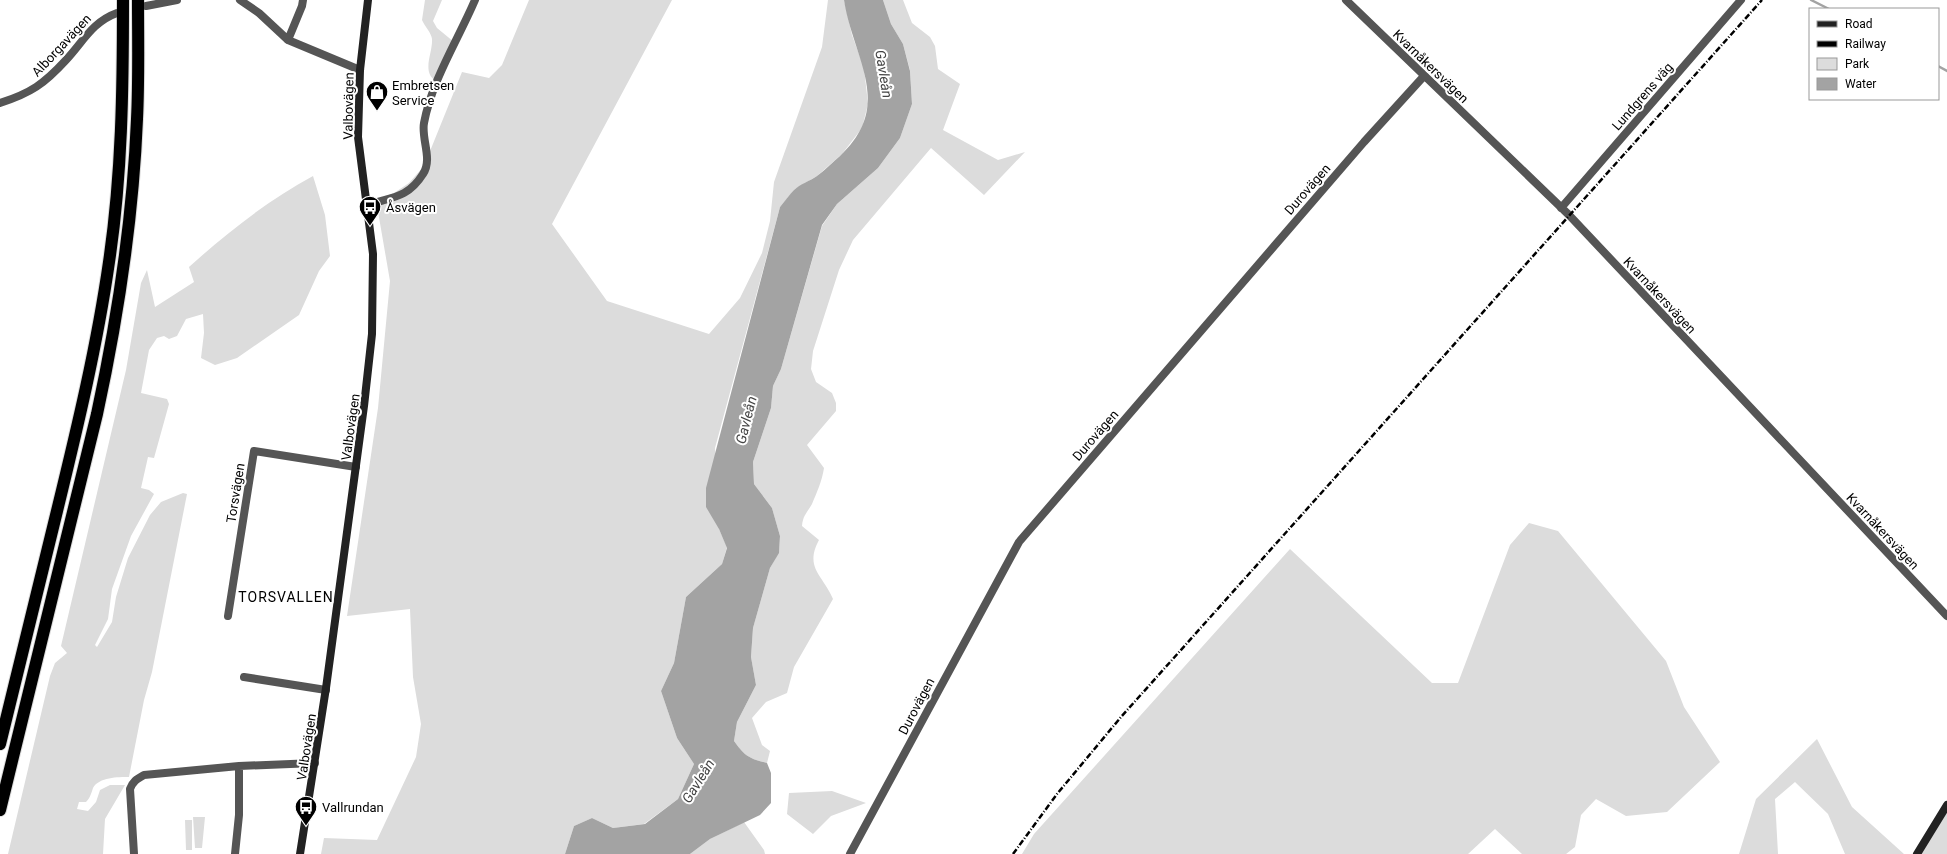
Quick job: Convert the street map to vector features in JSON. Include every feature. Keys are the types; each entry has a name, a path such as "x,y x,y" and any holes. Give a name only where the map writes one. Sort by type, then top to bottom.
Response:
{"highway":[{"path":"0,744 94,354 109,262 117,195 122,120 123,0"},
{"path":"0,810 110,357 125,263 132,196 142,3"}],"main road":[{"name":"Valbovägen","path":"300,854 326,690 368,377 373,314 373,254 358,137 360,70 368,0"},
{"path":"1917,854 1947,804"}],"street":[{"path":"142,3 177,0"},
{"path":"240,0 259,13 288,40 360,70"},
{"path":"288,40 303,0"},
{"path":"367,205 403,195 416,184 425,172 427,160 424,124 437,80 475,0"},
{"name":"Kvarnåkersvägen","path":"1346,0 1561,208 1947,616"},
{"name":"Lundgrens väg","path":"1561,208 1741,0"},
{"name":"Alborgavägen","path":"0,103 37,88 67,60 86,33 99,21 116,13"},
{"name":"Durovägen","path":"850,854 1019,542 1364,142 1424,76"},
{"name":"Torsvägen","path":"228,616 254,451 356,467"},
{"path":"244,677 326,690"},
{"path":"134,854 130,789 135,780 144,775 239,766 315,763"},
{"path":"235,854 239,815 239,766"}],"green space":[{"path":"425,0 442,0 433,21 437,28 454,42 436,81 429,73 428,67 432,39 422,20"},
{"path":"529,0 672,0 552,224 607,301 709,334 740,298 762,253 770,221 774,182 822,47 828,0 844,0 852,35 864,68 868,104 862,128 842,154 817,176 795,189 780,207 715,448 719,529 727,547 722,564 686,597 674,663 661,691 677,738 694,764 678,799 644,824 613,828 592,818 574,826 565,854 321,854 324,838 377,840 416,757 421,724 413,677 410,609 347,616 378,408 390,281 376,200 394,193 409,183 424,166 462,72 489,78 502,65"},
{"path":"883,0 903,0 912,23 930,37 935,46 938,69 960,84 943,130 998,160 1025,152 984,195 931,148 853,240 839,270 813,351 811,369 816,382 832,393 836,403 836,411 807,445 824,468 817,491 812,504 804,517 802,526 819,540 813,558 814,565 833,599 794,667 787,693 766,702 752,718 762,745 770,751 767,763 748,756 734,741 737,722 756,685 751,657 753,628 770,568 779,552 780,536 772,508 754,484 753,462 771,408 773,386 781,369 822,226 837,204 878,168 900,138 912,104 910,70 903,44 891,24"},
{"path":"313,176 325,215 330,256 319,271 299,315 237,358 215,365 201,358 204,333 203,314 186,319 177,336 169,339 164,336 157,338 149,350 141,393 167,399 169,404 154,458 148,457 141,488 149,490 154,494 131,536 112,589 108,619 95,645 97,647 112,622 116,597 128,558 150,515 161,502 183,493 187,494 152,672 144,700 129,777 109,778 96,784 86,802 79,802 77,809 88,811 96,802 100,790 110,785 125,785 105,819 103,854 8,854 50,676 55,663 67,653 61,646 126,370 141,283 147,270 155,307 194,282 189,267 218,242 248,218"},
{"path":"1529,523 1558,531 1666,661 1684,707 1720,762 1667,812 1626,816 1596,799 1581,815 1575,847 1566,854 1522,854 1495,829 1468,854 1022,854 1034,834 1290,549 1432,683 1458,683 1510,545"},
{"path":"1817,739 1852,807 1904,854 1845,854 1828,814 1795,782 1775,799 1778,854 1739,854 1756,799"},
{"path":"832,791 866,803 831,816 813,834 787,814 789,793"},
{"path":"1945,812 1947,813 1947,854 1918,854"},
{"path":"193,817 205,817 202,848 195,848"},
{"path":"185,820 192,820 192,850 186,850"},
{"path":"744,822 764,850 765,854 690,854 710,839"}],"water":[{"name":"Gavleån","path":"844,0 883,0 891,24 903,44 910,71 912,104 900,138 878,168 837,204 822,225 781,369 773,386 771,408 753,462 754,484 772,508 780,536 779,553 770,568 753,628 751,657 756,685 737,722 734,741 748,756 767,763 771,773 771,803 760,815 710,839 690,854 565,854 574,826 592,818 613,828 645,824 678,799 694,764 677,738 661,691 674,663 686,597 722,564 727,548 719,529 706,507 706,488 780,207 796,188 817,176 840,156 856,137 865,118 868,99 866,81"}],"waterway":[{"path":"1811,0 1827,8"},
{"path":"1939,67 1947,71"}],"railway":[{"path":"1013,854 1057,794 1121,717 1762,0"}],"place":[{"name":"Embretsen Service","path":"377,112"},
{"name":"Åsvägen","path":"370,226"},
{"name":"Vallrundan","path":"306,826"}],"district":[{"name":"TORSVALLEN","path":"286,597"}]}
